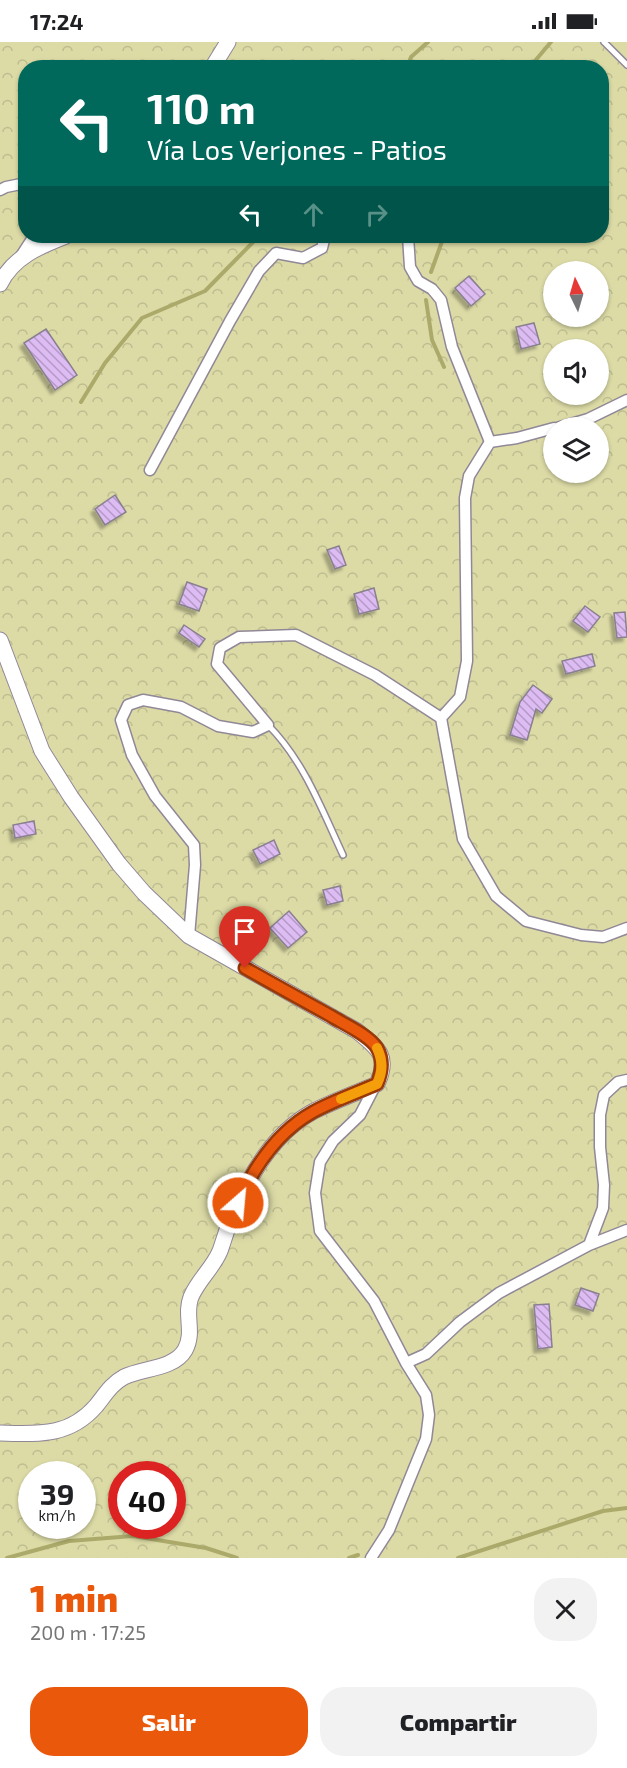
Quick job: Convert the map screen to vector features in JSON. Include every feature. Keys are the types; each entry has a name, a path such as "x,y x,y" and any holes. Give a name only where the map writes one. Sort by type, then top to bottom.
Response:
{"street":[{"path":"217,60 228,42"},
{"path":"0,190 18,185"},
{"path":"0,284 30,243"},
{"path":"20,259 47,243"},
{"path":"150,470 259,271 276,253 303,258 322,248 323,243"},
{"path":"408,243 410,267 418,281 432,289 441,300 452,347 490,442"},
{"path":"592,417 627,400"},
{"path":"441,718 460,697 467,661 465,498 469,476 490,442 543,431"},
{"path":"189,936 195,865 194,845 155,796 132,755 121,720 128,705 143,700 181,707 218,726 253,732 268,725 217,664 220,648 239,637 296,635 375,675 441,718 464,839 496,896 526,921 581,935 603,937 627,928"},
{"path":"0,640 42,751 71,797 119,864 144,893 189,936 357,1031 376,1046 381,1057 381,1075 360,1115 333,1141 320,1162 315,1193 320,1232 374,1301 406,1363 426,1395 429,1415 426,1439 389,1530 371,1558"},
{"path":"589,1245 603,1208 600,1115 604,1095 618,1082 627,1080"},
{"path":"0,1433 39,1434 61,1430 84,1419 115,1382 130,1374 173,1362 184,1353 189,1341 188,1316 193,1292 219,1254 236,1208 261,1160 280,1137 297,1122 313,1112 377,1084"},
{"path":"406,1363 426,1354 460,1322 499,1293 589,1245 627,1230"}],"lane":[{"path":"604,42 627,65"},
{"path":"268,725 283,740 309,782 343,855"}],"green space":[{"path":"0,42 627,42 627,1558 0,1558"}],"building":[{"path":"469,276 485,294 471,306 455,288"},
{"path":"534,323 540,344 521,349 516,327"},
{"path":"46,329 77,375 55,390 24,343"},
{"path":"115,495 126,512 105,525 95,509"},
{"path":"339,546 346,565 335,569 327,550"},
{"path":"187,582 207,589 199,611 179,604"},
{"path":"374,588 379,609 359,614 354,594"},
{"path":"585,606 600,617 588,632 573,621"},
{"path":"625,612 627,637 617,638 614,613"},
{"path":"184,625 205,639 199,647 179,633"},
{"path":"592,654 595,666 566,674 562,661"},
{"path":"533,685 552,699 542,713 536,709 527,740 510,735 520,702"},
{"path":"34,821 36,834 15,838 13,825"},
{"path":"274,840 280,854 260,864 253,850"},
{"path":"340,886 343,901 327,905 323,890"},
{"path":"289,911 307,932 288,948 270,928"},
{"path":"581,1288 599,1294 593,1311 575,1305"},
{"path":"549,1304 552,1347 538,1349 534,1305"}],"waterway":[{"path":"410,60 428,42"},
{"path":"536,60 551,42"},
{"path":"81,402 105,363 142,318 205,291 252,243"},
{"path":"431,272 441,243"},
{"path":"426,300 432,340 444,367"},
{"path":"458,1558 603,1511 627,1508"},
{"path":"7,1558 69,1541 133,1536 206,1548 237,1558"},
{"path":"349,1558 358,1555"}],"slow traffic":[{"path":"341,1099 377,1084 382,1066 377,1048"}],"route":[{"path":"238,1203 261,1160 280,1137 313,1112 377,1084 382,1066 376,1046 357,1031 245,968"}]}
